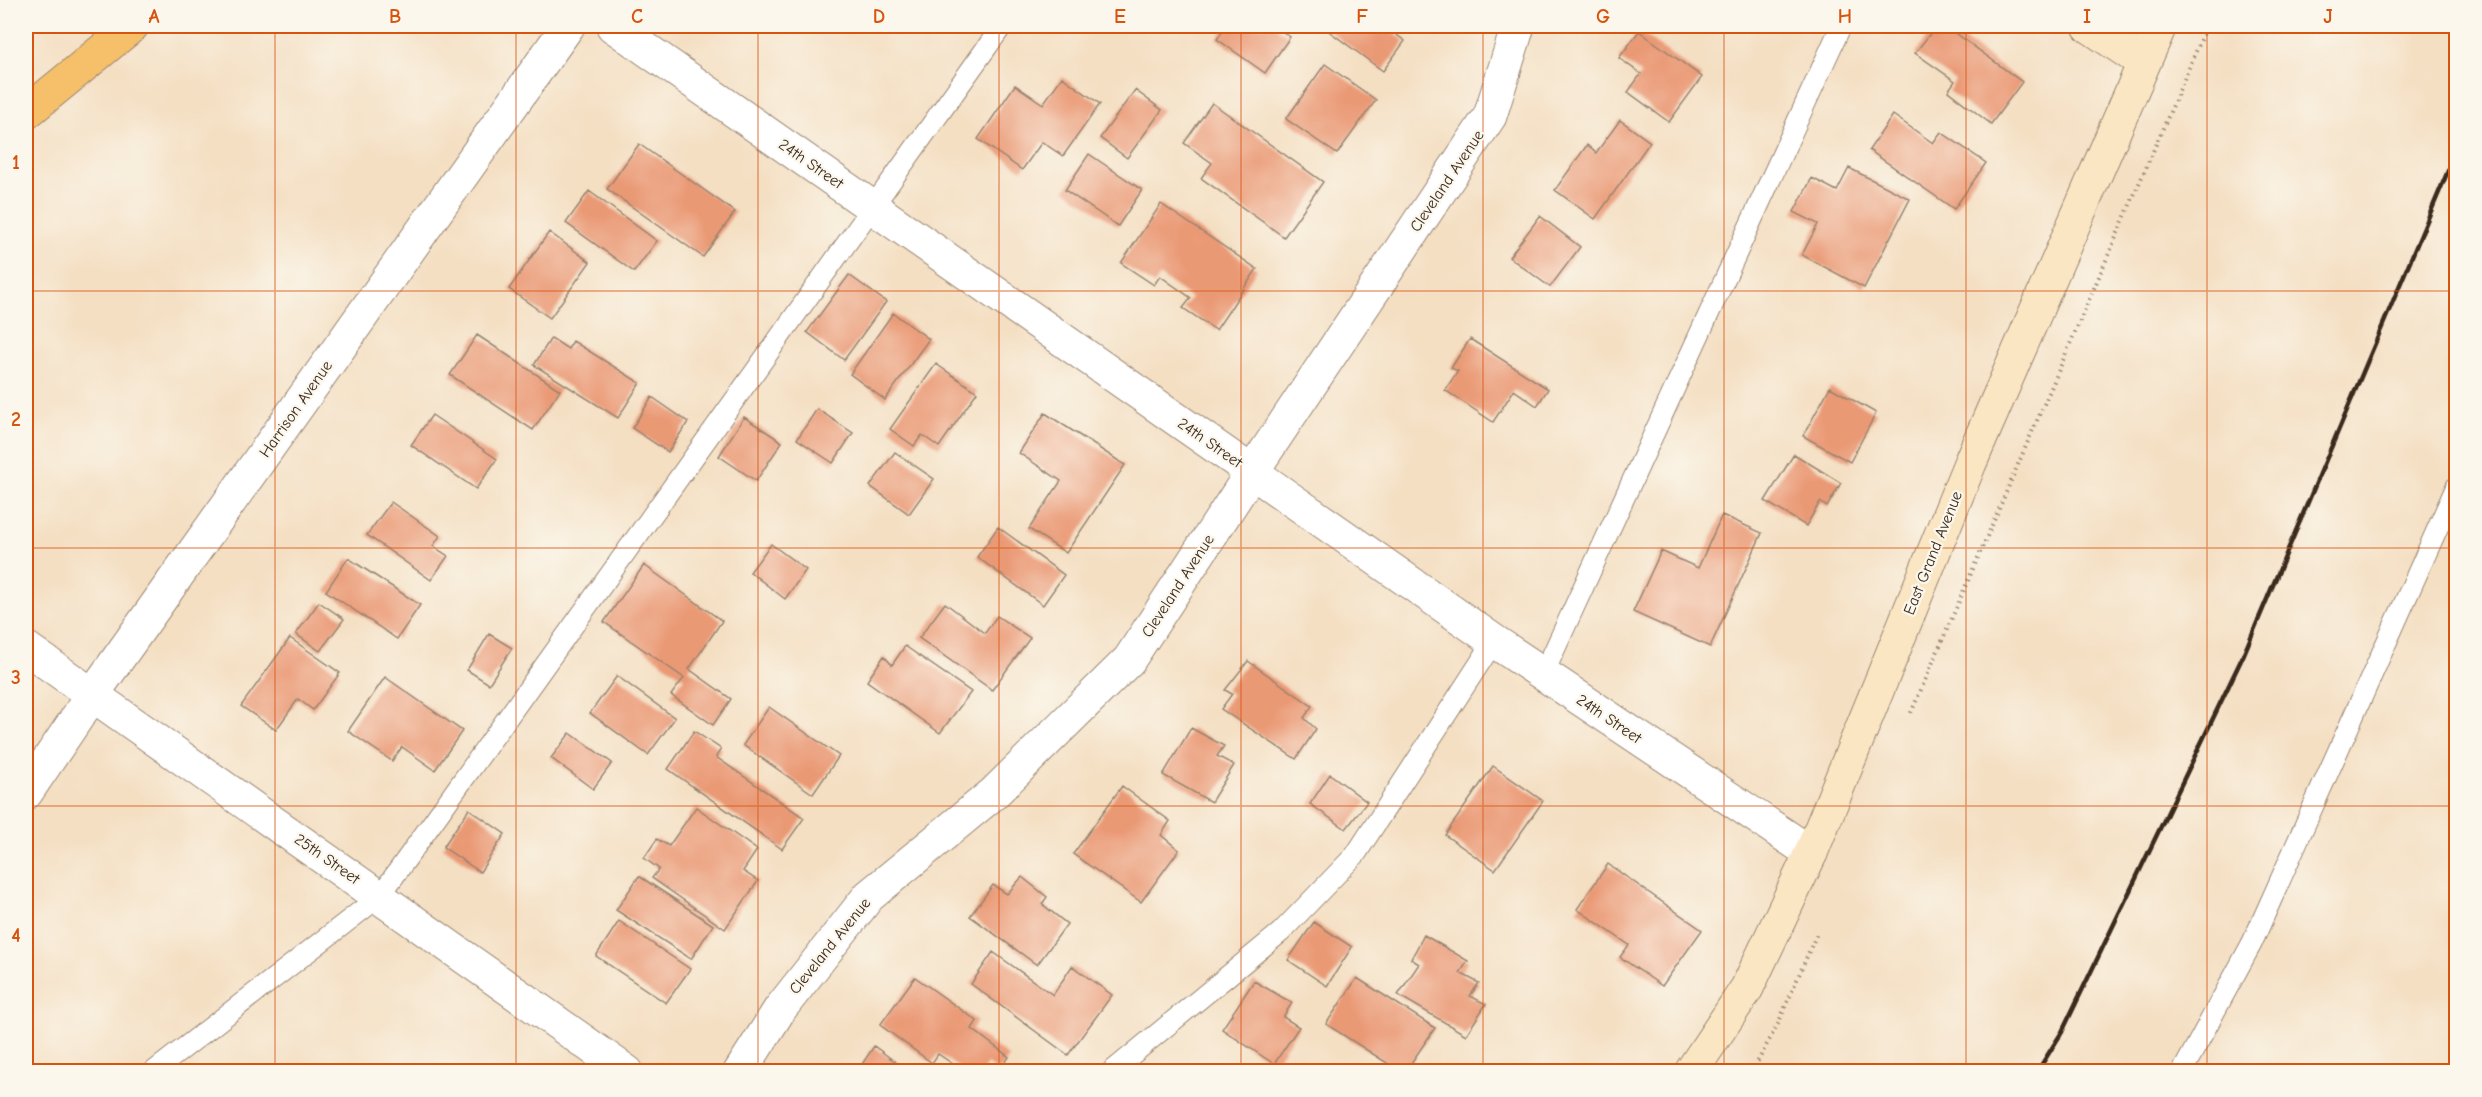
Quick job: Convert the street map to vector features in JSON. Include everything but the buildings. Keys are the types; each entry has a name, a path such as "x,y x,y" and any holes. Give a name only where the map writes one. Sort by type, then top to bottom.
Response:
{"highway":[{"path":"26,114 132,26"},
{"path":"26,137 76,72"}],"main road":[{"path":"2089,26 2144,63"},
{"name":"East Grand Avenue","path":"1691,1071 1748,988 1810,853 1970,463 2160,26"}],"street":[{"name":"Harrison Avenue","path":"26,793 93,694 568,26"},
{"name":"24th Street","path":"613,26 1543,675 1810,853"},
{"name":"Cleveland Avenue","path":"740,1071 780,1009 869,896 994,793 1130,660 1252,472 1490,116 1518,26"},
{"name":"25th Street","path":"26,648 627,1071"}],"lane":[{"path":"153,1071 380,896 1002,26"},
{"path":"1543,675 1841,26"},
{"path":"2182,1071 2252,943 2457,487"},
{"path":"1112,1071 1281,932 1356,854 1494,641"}],"path":[{"path":"1910,716 2207,26"},
{"path":"1752,1071 1778,1024 1820,925"}],"railway":[{"path":"2037,1072 2062,1032 2243,656 2456,152"}]}
